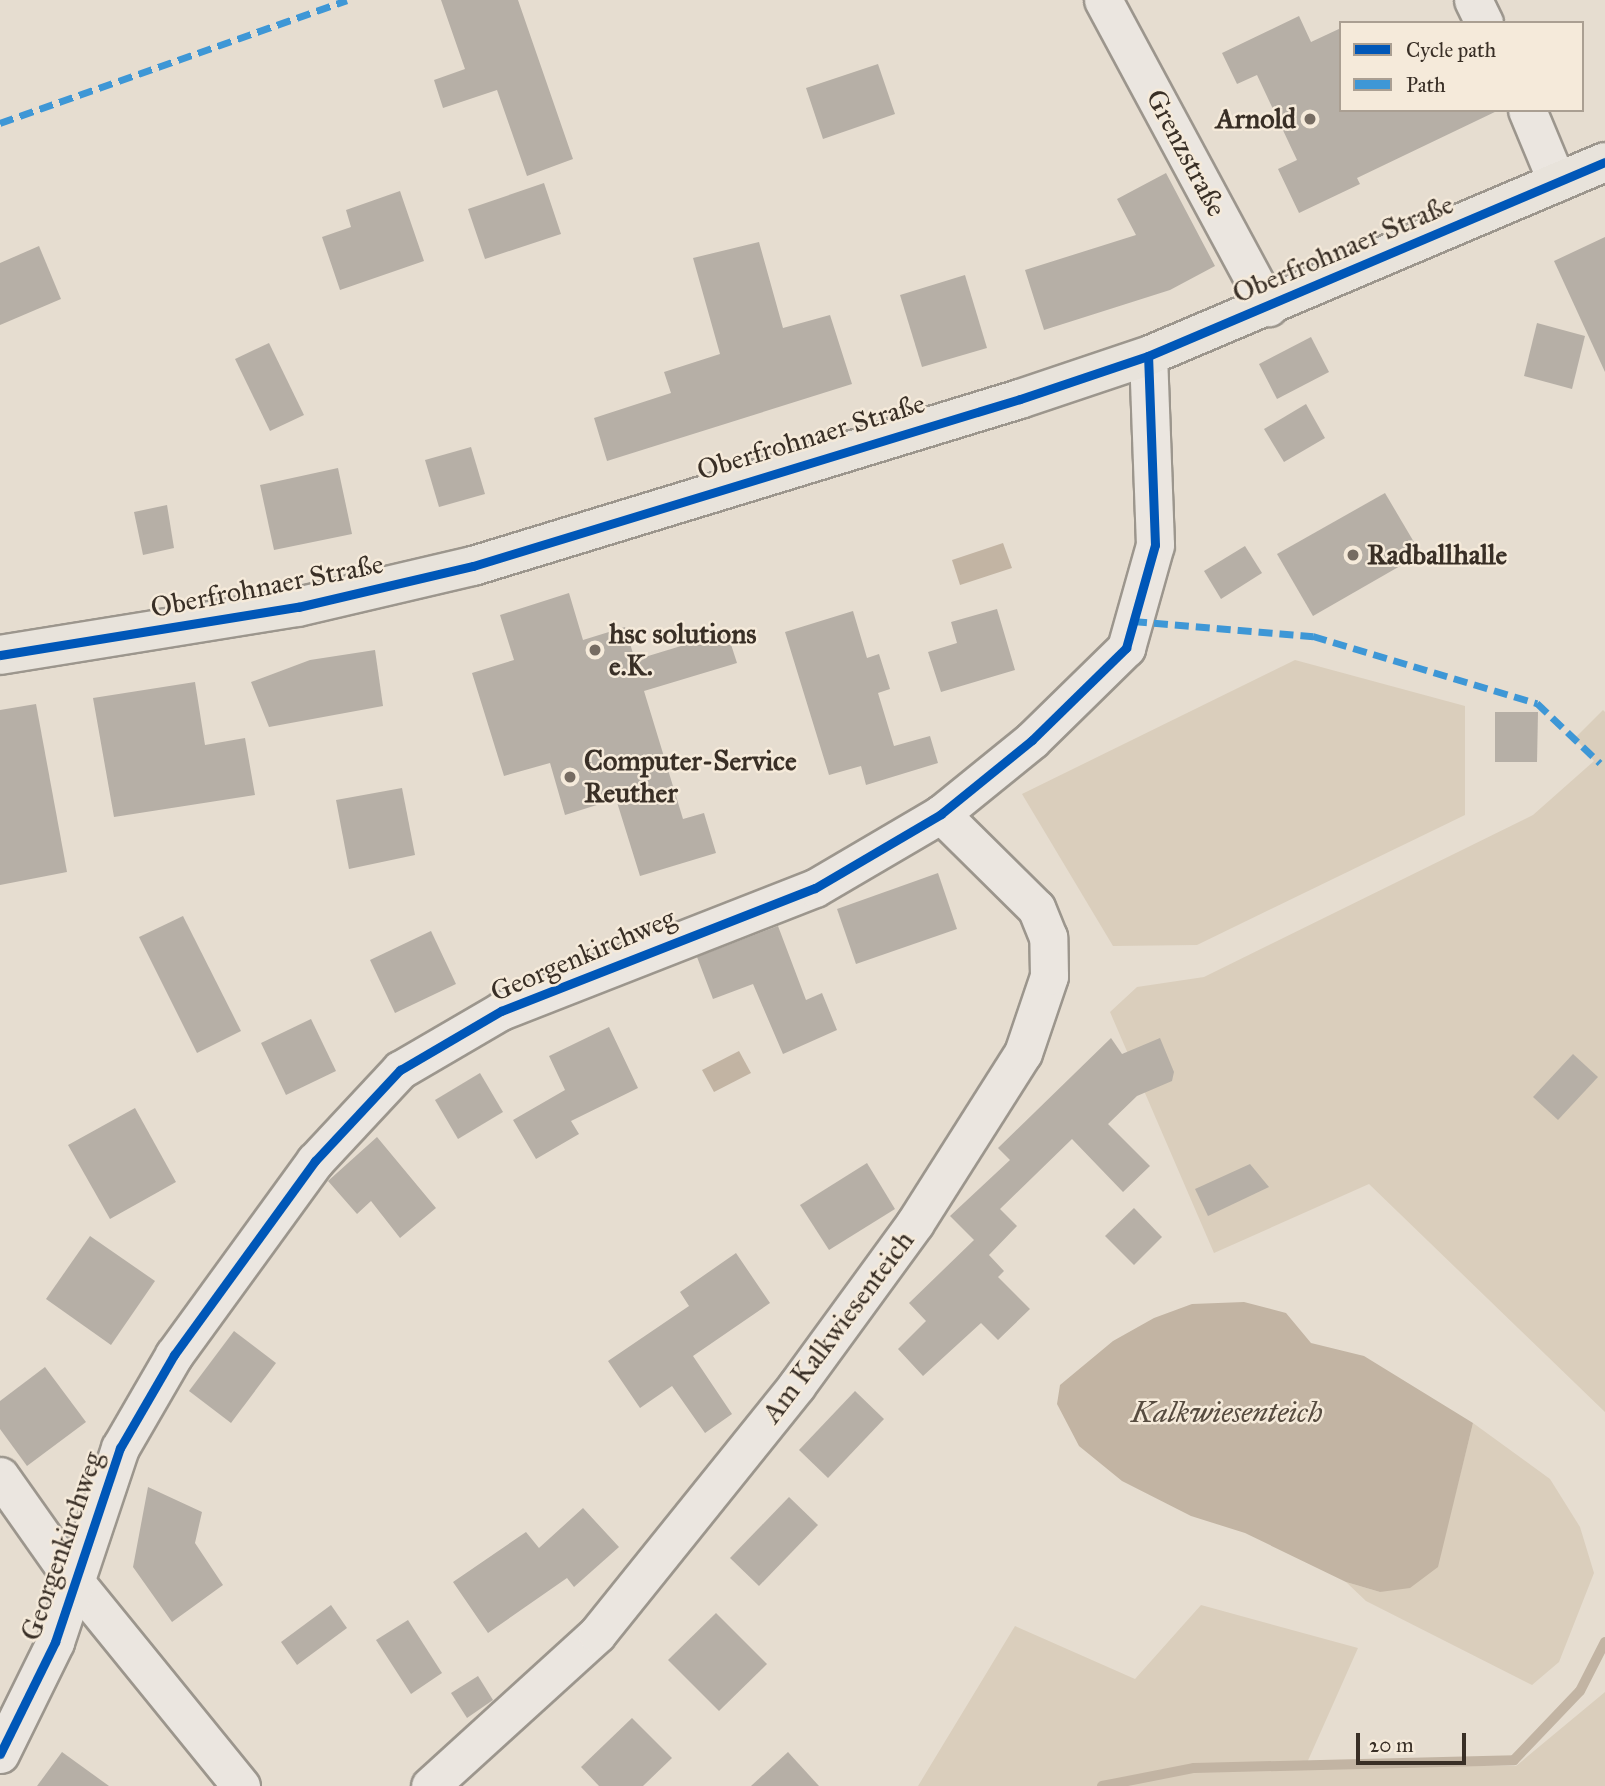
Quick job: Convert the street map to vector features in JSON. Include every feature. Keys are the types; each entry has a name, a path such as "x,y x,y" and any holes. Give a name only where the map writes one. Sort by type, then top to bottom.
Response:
{"main road":[{"name":"Oberfrohnaer Straße","path":"0,655 298,607 473,566 1148,356 1605,162"}],"street":[{"name":"Grenzstraße","path":"1103,0 1268,307"},
{"path":"1473,0 1483,21"},
{"path":"1528,112 1557,182"},
{"name":"Georgenkirchweg","path":"0,1754 55,1642 72,1578 120,1448 174,1355 315,1161 400,1070 501,1011 815,888 941,814 1032,740 1126,648 1155,545 1148,356"},
{"name":"Am Kalkwiesenteich","path":"430,1786 597,1634 805,1374 915,1223 1023,1053 1049,976 1048,937 1036,908 941,814"},
{"path":"0,1476 72,1578 241,1786"}],"shaded area":[{"path":"1295,660 1465,706 1465,815 1197,945 1113,946 1022,794"},
{"path":"1603,710 1605,1412 1369,1184 1214,1253 1110,1012 1137,987 1204,977 1533,815 1594,761 1575,738"},
{"path":"1473,1423 1550,1479 1580,1527 1594,1573 1559,1662 1532,1685 1366,1601 1346,1582 1380,1592 1437,1567"},
{"path":"1201,1605 1358,1648 1306,1765 1516,1766 1605,1692 1605,1786 918,1786 1015,1626 1135,1679"}],"water":[{"path":"1003,543 1012,568 960,585 952,560"},
{"path":"739,1051 751,1073 714,1092 702,1070"},
{"name":"Kalkwiesenteich","path":"1244,1302 1286,1313 1311,1343 1364,1356 1473,1423 1438,1567 1410,1588 1380,1592 1346,1582 1245,1533 1191,1516 1122,1481 1079,1446 1057,1404 1060,1385 1113,1341 1154,1318 1192,1304"}],"building":[{"path":"441,0 518,0 573,159 527,176 497,90 443,108 434,80 465,69"},
{"path":"1299,16 1311,42 1339,29 1339,112 1495,112 1357,178 1360,184 1299,213 1278,169 1297,160 1257,75 1237,84 1222,53"},
{"path":"878,64 895,114 823,139 806,88"},
{"path":"1166,173 1215,266 1170,290 1044,330 1025,270 1136,235 1117,199"},
{"path":"544,183 561,234 485,259 468,209"},
{"path":"400,191 424,261 340,290 322,237 351,227 346,210"},
{"path":"1605,237 1605,372 1554,261"},
{"path":"759,242 783,328 830,315 852,384 607,461 594,418 671,393 664,372 720,354 693,258"},
{"path":"39,246 61,299 0,325 0,263"},
{"path":"965,275 987,348 922,367 900,295"},
{"path":"1537,323 1585,336 1572,389 1524,376"},
{"path":"1311,337 1329,372 1277,399 1259,364"},
{"path":"269,343 304,415 270,431 235,359"},
{"path":"1306,404 1325,438 1284,462 1264,429"},
{"path":"471,447 485,494 439,507 425,460"},
{"path":"338,468 352,534 274,550 260,485"},
{"path":"1385,493 1421,554 1313,616 1277,554"},
{"path":"167,505 174,548 143,555 134,512"},
{"path":"1245,546 1262,573 1221,599 1204,571"},
{"path":"569,593 583,640 625,627 635,660 727,632 737,663 644,691 683,819 704,813 716,853 640,876 616,799 565,815 550,763 504,776 472,673 514,660 500,615"},
{"path":"997,609 1015,670 941,692 928,652 957,643 951,622"},
{"path":"853,611 867,658 879,654 890,689 878,693 894,746 930,736 938,763 866,785 861,766 829,775 785,632"},
{"path":"375,650 383,706 269,727 251,682 310,660"},
{"path":"195,682 205,745 245,738 255,795 114,817 93,698"},
{"path":"36,704 67,872 0,885 0,710"},
{"path":"1495,712 1538,712 1537,762 1495,762"},
{"path":"402,788 415,855 349,869 336,800"},
{"path":"938,873 957,929 856,964 837,909"},
{"path":"183,916 241,1031 197,1053 139,937"},
{"path":"778,926 806,1000 822,993 837,1030 783,1054 753,984 713,999 697,957"},
{"path":"431,931 456,984 395,1013 370,960"},
{"path":"311,1019 336,1071 286,1095 261,1043"},
{"path":"609,1027 638,1088 571,1121 579,1134 536,1159 513,1120 565,1090 549,1056"},
{"path":"1111,1038 1122,1054 1160,1038 1174,1072 1172,1081 1137,1096 1108,1124 1150,1166 1123,1192 1072,1139 1000,1209 1017,1226 989,1255 1004,1271 998,1277 1030,1309 998,1340 981,1323 923,1376 898,1349 926,1321 909,1303 974,1240 950,1216 1010,1160 998,1148"},
{"path":"1573,1054 1598,1077 1558,1120 1533,1097"},
{"path":"480,1073 503,1112 458,1139 435,1100"},
{"path":"135,1108 176,1182 110,1219 68,1145"},
{"path":"377,1137 436,1208 400,1238 371,1201 357,1214 328,1181"},
{"path":"867,1163 895,1209 829,1250 800,1205"},
{"path":"1250,1164 1269,1187 1208,1216 1195,1189"},
{"path":"1134,1208 1162,1237 1134,1265 1105,1236"},
{"path":"90,1236 155,1281 111,1345 46,1299"},
{"path":"736,1253 770,1303 693,1356 732,1414 705,1433 672,1386 640,1408 608,1361 689,1306 680,1292"},
{"path":"234,1331 276,1363 231,1423 189,1391"},
{"path":"45,1367 86,1422 27,1466 0,1429 0,1401"},
{"path":"855,1391 884,1419 828,1478 799,1450"},
{"path":"148,1487 202,1512 195,1543 223,1585 172,1622 133,1567"},
{"path":"789,1497 818,1525 759,1586 730,1558"},
{"path":"583,1508 619,1547 574,1587 567,1578 488,1633 453,1582 526,1532 539,1548"},
{"path":"331,1605 347,1628 297,1665 281,1642"},
{"path":"716,1613 767,1664 719,1711 668,1660"},
{"path":"408,1620 442,1673 411,1694 376,1640"},
{"path":"478,1676 493,1700 467,1718 451,1693"},
{"path":"632,1718 672,1758 643,1786 599,1786 581,1767"},
{"path":"62,1752 109,1786 37,1786"},
{"path":"788,1752 819,1786 751,1786"}],"waterway":[{"path":"1102,1786 1194,1768 1514,1760 1580,1691 1605,1642"}],"marked path":[{"path":"0,123 347,0"},
{"path":"1133,621 1313,636 1537,703 1600,763"}],"cycle path":[{"path":"0,655 298,607 473,566 1020,399 1148,356 1605,162"},
{"path":"0,1754 55,1642 120,1448 174,1355 315,1161 400,1070 501,1011 815,888 941,814 1032,740 1126,648 1155,545 1148,356"}],"place":[{"name":"Arnold","path":"1310,119"},
{"name":"Radballhalle","path":"1353,555"},
{"name":"hsc solutions e.K.","path":"595,650"},
{"name":"Computer-Service Reuther","path":"570,777"}]}
